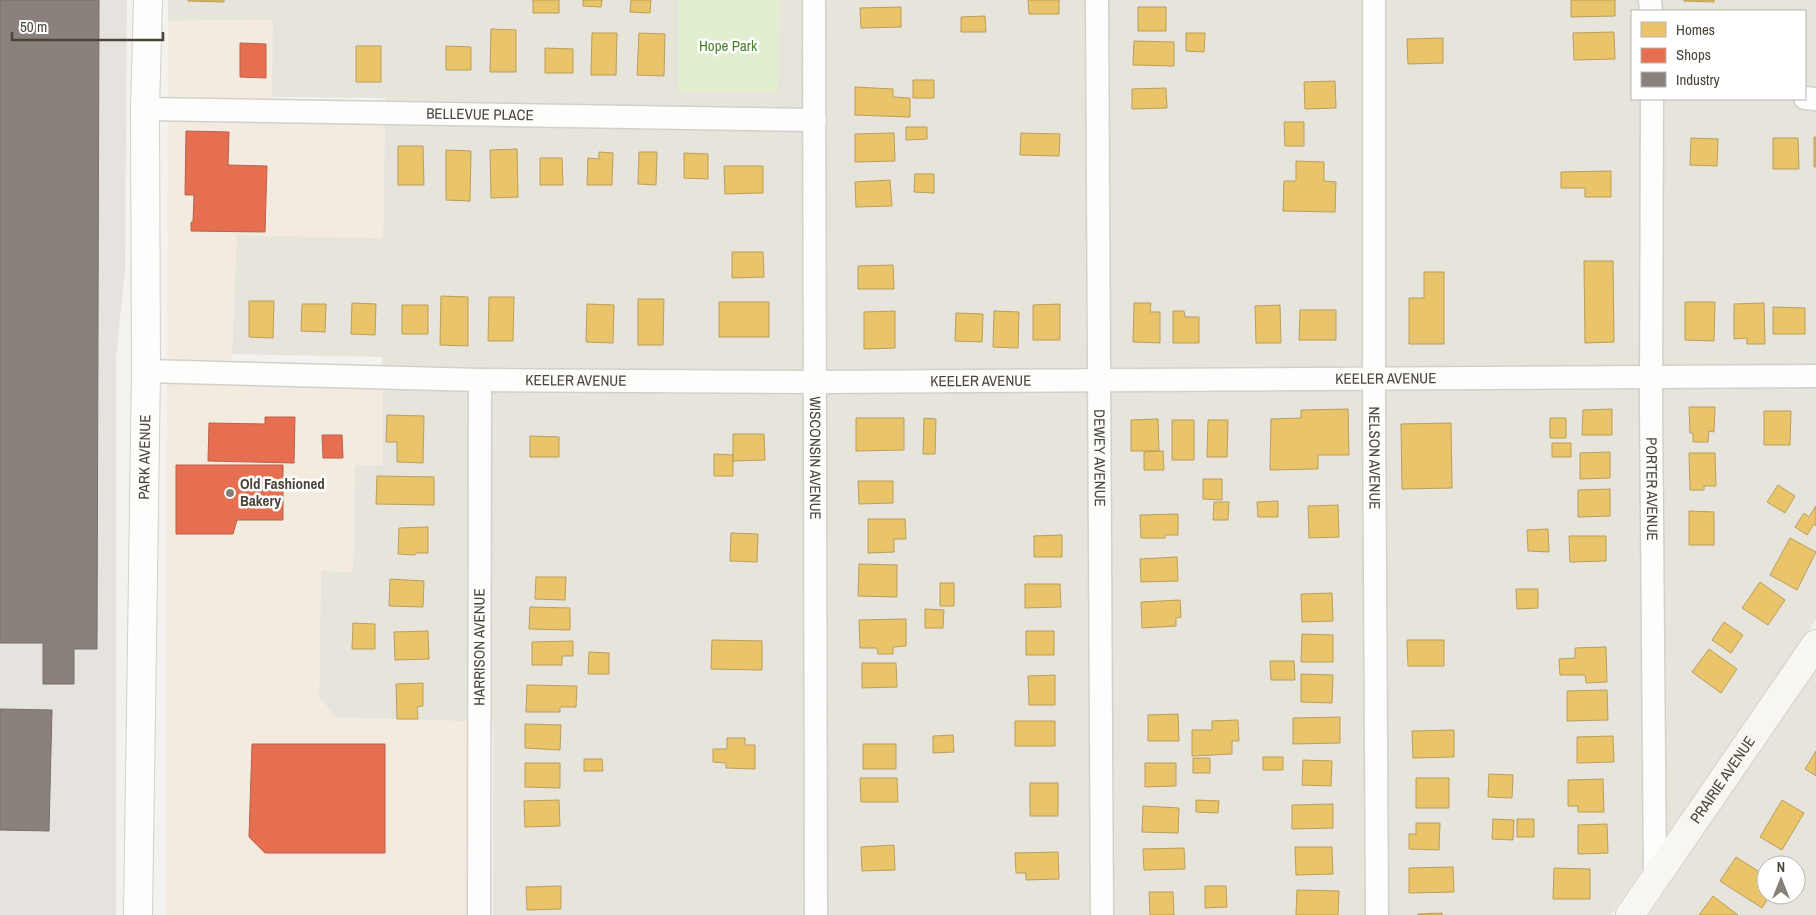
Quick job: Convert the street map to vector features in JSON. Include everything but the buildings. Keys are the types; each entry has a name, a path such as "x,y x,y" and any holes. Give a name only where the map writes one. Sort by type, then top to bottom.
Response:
{"main road":[{"name":"PRAIRIE AVENUE","path":"1630,915 1816,644"}],"street":[{"name":"PARK AVENUE","path":"138,915 146,371 145,109 148,0"},
{"name":"WISCONSIN AVENUE","path":"814,0 816,915"},
{"name":"DEWEY AVENUE","path":"1097,0 1102,915"},
{"name":"NELSON AVENUE","path":"1374,0 1377,915"},
{"name":"PORTER AVENUE","path":"1652,100 1651,377 1655,880"},
{"name":"BELLEVUE PLACE","path":"145,109 814,120"},
{"name":"KEELER AVENUE","path":"146,371 480,380 816,382 1816,376"},
{"name":"HARRISON AVENUE","path":"480,380 480,915"}],"shaded area":[{"path":"0,0 127,0 125,269 116,358 116,915 0,915"},
{"path":"168,0 1816,0 1816,620 1611,915 493,915 493,722 336,718 319,697 321,571 353,571 355,465 383,464 382,357 232,354 236,235 383,238 385,98 272,97 272,20 168,21"},
{"path":"273,20 272,118 385,122 383,238 237,235 232,354 233,384 382,387 383,465 355,465 353,572 321,571 319,697 336,718 467,721 467,915 166,915 168,21"},
{"path":"1816,670 1816,915 1649,915 1691,852"}],"green space":[{"name":"Hope Park","path":"678,0 779,0 778,92 678,92"}],"place":[{"name":"Old Fashioned Bakery","path":"230,493"}]}
